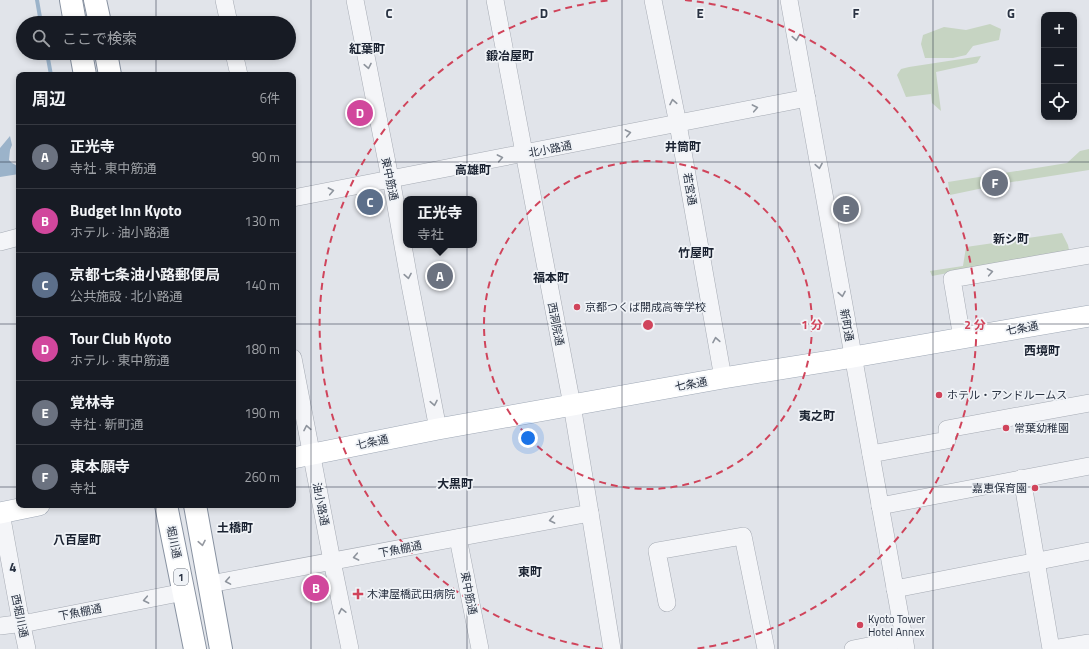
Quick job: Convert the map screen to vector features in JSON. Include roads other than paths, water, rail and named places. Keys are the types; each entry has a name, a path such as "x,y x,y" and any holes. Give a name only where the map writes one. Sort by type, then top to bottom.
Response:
{"highway":[{"path":"70,0 73,16"},
{"path":"95,0 98,16"},
{"path":"82,60 84,72"},
{"path":"107,60 109,72"},
{"name":"堀川通","path":"167,508 195,649"},
{"path":"196,508 221,649"}],"main road":[{"name":"七条通","path":"302,456 438,429 723,378 1089,316"},
{"path":"0,513 24,508"}],"street":[{"path":"224,0 227,16"},
{"name":"東中筋通","path":"355,0 403,248"},
{"name":"西洞院通","path":"495,0 572,405 612,649"},
{"name":"若宮通","path":"653,0 678,124 723,378"},
{"name":"新町通","path":"790,0 905,644"},
{"path":"236,60 238,72"},
{"name":"北小路通","path":"296,197 807,98"},
{"path":"0,242 16,238"},
{"name":"東中筋通","path":"403,248 438,429"},
{"path":"962,338 952,279 1089,255"},
{"name":"油小路通","path":"296,391 302,456 332,561 350,649"},
{"path":"871,454 947,440 947,429 1089,403"},
{"path":"880,506 1089,466"},
{"path":"1022,478 1052,649 1089,643"},
{"name":"西堀川通","path":"0,513 27,649"},
{"name":"下魚棚通","path":"210,584 590,513"},
{"path":"667,604 656,551 743,536 766,649"},
{"name":"東中筋通","path":"458,538 480,649"},
{"path":"895,589 1089,551"},
{"name":"下魚棚通","path":"0,626 40,620 184,592"},
{"path":"853,649 905,644"}],"water":[{"path":"10,136 12,145 9,160 16,165 16,174 0,177 0,148"}],"waterway":[{"path":"37,0 40,16"},
{"path":"48,60 50,72"}],"place":[{"name":"Tour Club Kyoto","path":"360,113"},
{"name":"東本願寺","path":"995,183"},
{"name":"京都七条油小路郵便局","path":"370,202"},
{"name":"覚林寺","path":"846,209"},
{"name":"正光寺","path":"440,276"},
{"name":"京都つくば開成高等学校","path":"577,307"},
{"name":"ホテル・アンドルームス","path":"939,395"},
{"name":"常葉幼稚園","path":"1006,428"},
{"name":"嘉恵保育園","path":"1035,488"},
{"name":"Budget Inn Kyoto","path":"316,588"},
{"name":"木津屋橋武田病院","path":"358,594"},
{"name":"Kyoto Tower Hotel Annex","path":"860,625"}],"district":[{"name":"紅葉町","path":"367,48"},
{"name":"鍛冶屋町","path":"510,55"},
{"name":"井筒町","path":"683,146"},
{"name":"高雄町","path":"473,169"},
{"name":"新シ町","path":"1011,238"},
{"name":"竹屋町","path":"696,252"},
{"name":"福本町","path":"551,277"},
{"name":"西境町","path":"1042,350"},
{"name":"夷之町","path":"817,415"},
{"name":"大黒町","path":"455,483"},
{"name":"土橋町","path":"235,527"},
{"name":"八百屋町","path":"77,539"},
{"name":"東町","path":"530,571"}]}
